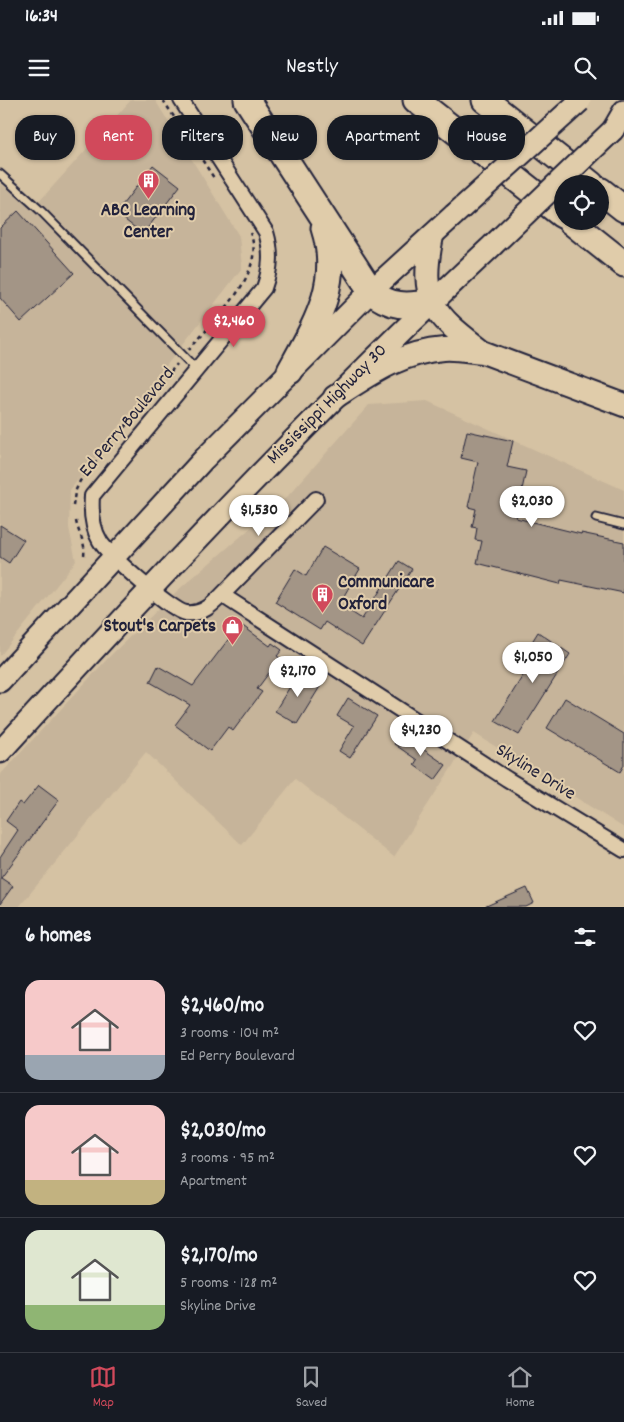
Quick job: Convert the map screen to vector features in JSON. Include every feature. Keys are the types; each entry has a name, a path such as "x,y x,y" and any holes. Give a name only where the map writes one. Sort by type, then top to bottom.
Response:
{"highway":[{"path":"247,100 371,291 391,304 406,306 431,303"},
{"path":"416,100 554,209"},
{"path":"485,100 581,175"},
{"path":"609,197 624,209"},
{"path":"290,371 321,315 327,288 330,264 328,240 318,211"},
{"path":"581,230 624,264"},
{"path":"432,236 426,279 431,303 451,326 483,352"},
{"path":"334,398 384,365 414,354 445,349 483,352 624,405"}],"main road":[{"path":"0,681 113,555 290,371 371,291 581,100"},
{"name":"Mississippi Highway 30","path":"0,752 150,589 334,398 613,130 624,111"}],"street":[{"name":"Ed Perry Boulevard","path":"150,589 100,541 91,514 92,496 264,288 270,272 271,249 266,232 181,100"},
{"path":"150,589 184,613 208,608 316,499"},
{"name":"Skyline Drive","path":"222,594 507,779 624,850"}],"lane":[{"path":"0,174 41,211 197,370"},
{"path":"596,518 624,525"}],"path":[{"path":"163,100 213,176"},
{"path":"76,521 78,531 86,546 84,555"}],"shaded area":[{"path":"131,100 155,100 164,115 162,115 162,160 192,160 239,236 242,268 70,490 69,528 76,561 0,656 0,184 36,205 85,151 85,160 152,160 152,115 117,115"},
{"path":"427,401 624,490 624,828 474,733 394,857 295,779 242,845 146,752 19,907 0,907 0,775 110,656 177,591 287,497 369,405"}],"building":[{"name":"ABC Learning Center","path":"153,165 180,186 143,234 116,213"},
{"path":"18,211 74,273 21,322 0,298 0,228"},
{"path":"467,431 513,441 507,467 526,471 516,518 581,534 624,542 624,593 561,580 560,584 477,563 482,541 475,540 477,528 472,527 476,509 468,507 478,462 461,458"},
{"path":"0,525 24,540 9,563 0,557"},
{"path":"323,547 360,569 339,604 362,619 399,561 412,569 362,646 325,622 320,630 275,602 295,569 306,576"},
{"path":"240,624 270,646 272,643 282,650 277,656 280,658 257,689 262,692 233,731 228,727 210,751 175,725 190,705 150,682 158,666 193,686"},
{"path":"538,632 570,654 519,735 495,721 538,651 530,645"},
{"path":"299,672 321,685 297,724 275,711"},
{"path":"348,698 377,716 350,758 339,751 354,726 337,716"},
{"path":"565,698 624,734 624,765 620,772 547,728"},
{"path":"401,734 446,765 435,780 414,765 417,760 394,744"},
{"path":"39,785 59,800 1,878 13,886 0,904 0,857 18,830 6,821 19,802 23,805"},
{"path":"527,888 534,903 526,907 484,907"}],"place":[{"name":"ABC Learning Center","path":"148,199"},
{"name":"Communicare Oxford","path":"322,613"},
{"name":"Stout's Carpets","path":"232,646"}]}
